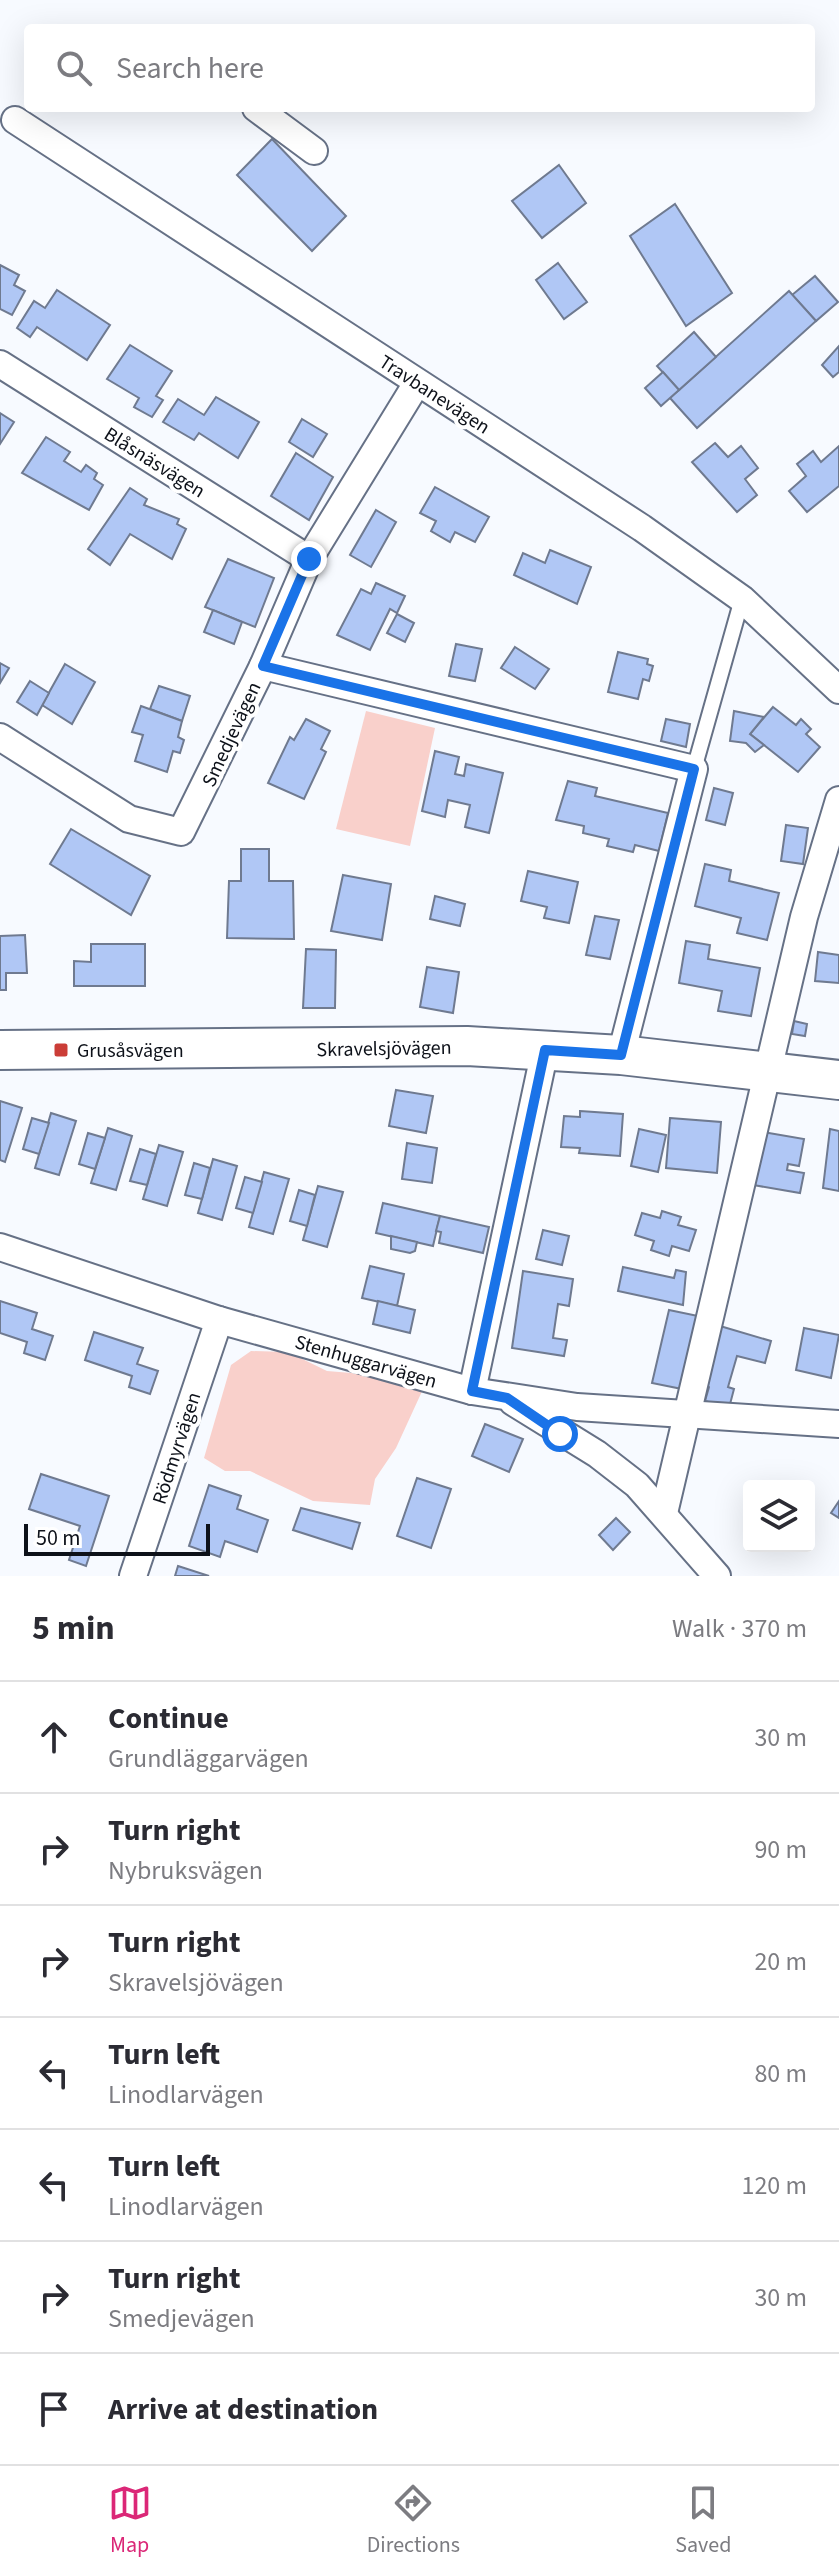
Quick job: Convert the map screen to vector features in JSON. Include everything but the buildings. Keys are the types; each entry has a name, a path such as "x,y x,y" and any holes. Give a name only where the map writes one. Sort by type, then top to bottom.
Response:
{"street":[{"path":"261,112 314,151"},
{"name":"Travbanevägen","path":"14,121 642,528 742,599 839,690"},
{"name":"Blåsnäsvägen","path":"0,364 309,559"},
{"name":"Smedjevägen","path":"0,737 129,819 181,832 263,666 309,559 417,383"},
{"path":"263,666 694,769 621,1055"},
{"path":"664,1513 690,1415 766,1071 804,917 839,800"},
{"name":"Skravelsjövägen","path":"0,1050 467,1046 621,1055 839,1080"},
{"path":"472,1391 545,1050"},
{"name":"Stenhuggarvägen","path":"0,1247 219,1320 472,1391 577,1407 839,1424"},
{"name":"Rödmyrvägen","path":"133,1576 219,1320"},
{"path":"507,1398 597,1454 664,1513 717,1576"}],"lane":[{"path":"694,769 742,599"}],"shaded area":[{"path":"366,711 435,728 410,846 336,829"},
{"path":"251,1351 288,1352 327,1371 376,1375 424,1387 396,1448 375,1479 370,1505 313,1501 250,1471 225,1471 204,1458 231,1365"}],"place":[{"name":"Grusåsvägen","path":"61,1050"}],"route":[{"path":"309,559 263,666 694,769 621,1055 545,1050 472,1391 507,1398 560,1434"}]}
